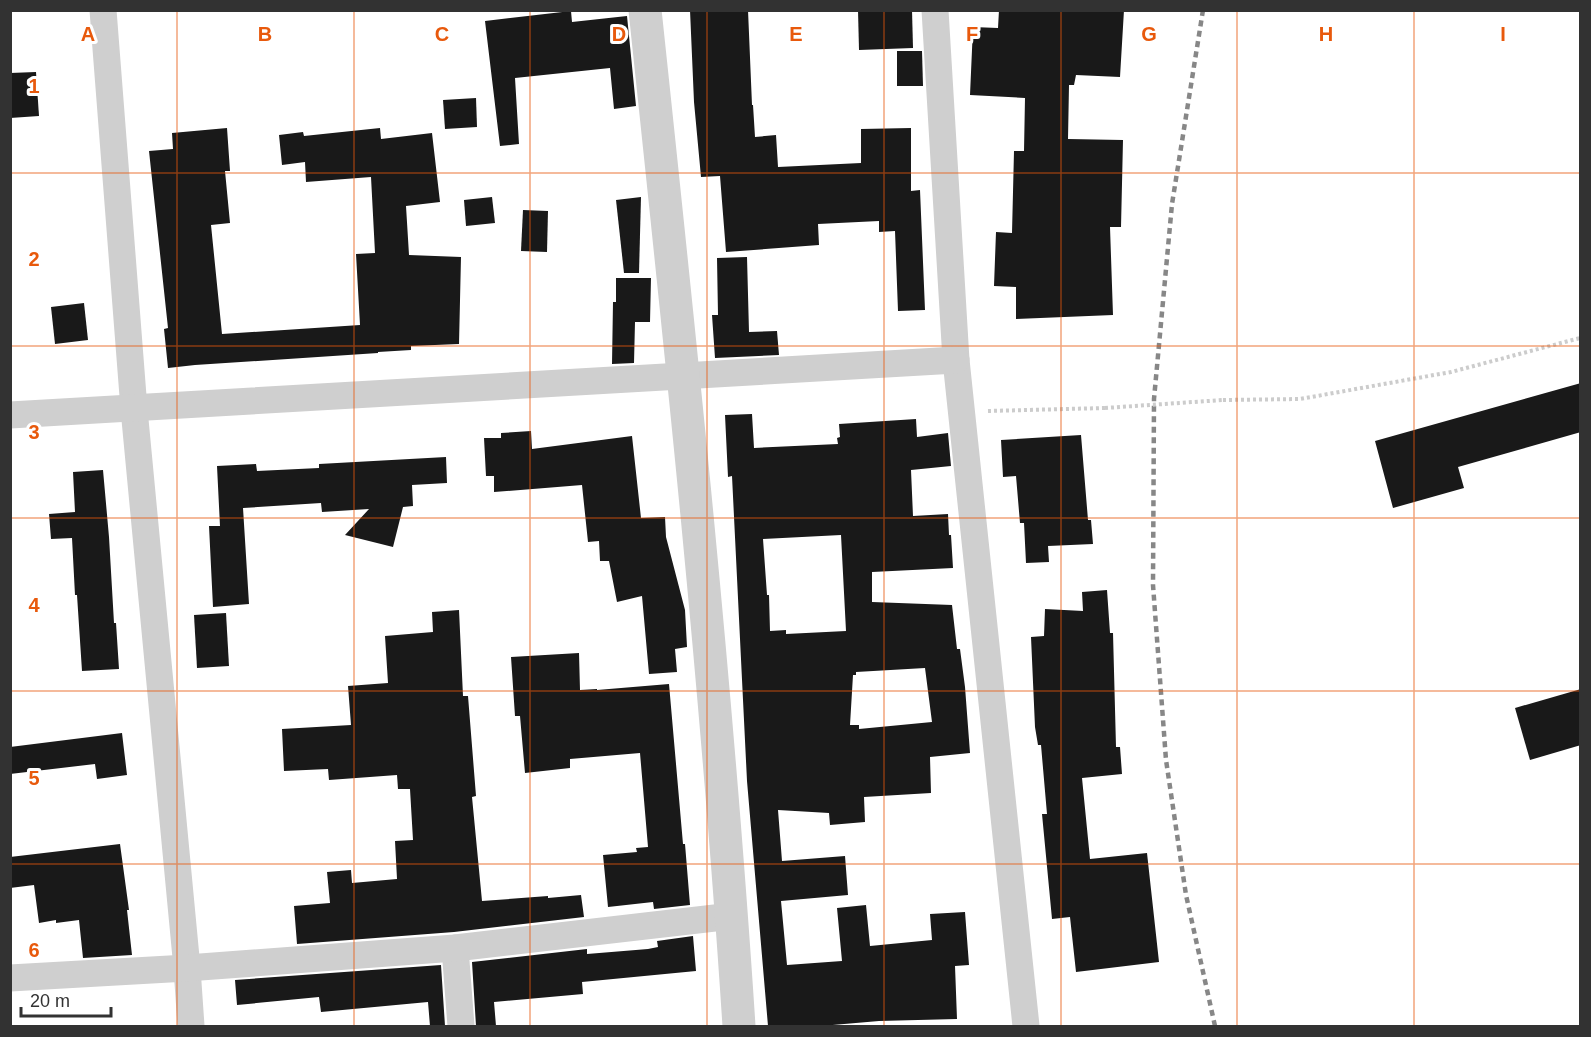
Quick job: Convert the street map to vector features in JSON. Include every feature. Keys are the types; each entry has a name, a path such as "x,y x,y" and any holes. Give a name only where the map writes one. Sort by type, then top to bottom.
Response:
{"street":[{"path":"103,10 134,409 191,1026"},
{"path":"645,10 684,377 732,916 739,1026"},
{"path":"935,10 956,360 1026,1026"},
{"path":"10,415 956,360"},
{"path":"10,978 187,968 455,948 732,916"},
{"path":"455,948 461,1026"}],"path":[{"path":"961,411 1105,408 1223,400 1300,399 1451,372 1581,338"}],"building":[{"path":"690,10 748,10 755,137 776,135 778,167 861,163 861,129 911,128 911,191 920,190 925,310 898,311 895,231 879,232 879,221 818,224 819,245 726,252 720,176 701,177 694,102"},
{"path":"858,10 912,10 913,48 859,50"},
{"path":"999,10 1124,10 1120,77 1076,75 1074,85 1069,85 1068,139 1123,140 1121,227 1110,227 1113,315 1016,319 1016,287 994,286 996,232 1012,233 1014,151 1024,151 1025,98 970,95 973,27 998,28"},
{"path":"571,11 572,22 627,16 636,106 614,109 610,68 515,78 519,144 500,146 485,21"},
{"path":"897,51 922,51 923,86 897,86"},
{"path":"36,72 39,116 10,118 10,73"},
{"path":"476,98 477,127 445,129 443,100"},
{"path":"227,128 230,171 225,171 230,223 211,225 222,334 360,325 356,254 375,253 371,177 306,182 305,162 282,165 279,135 303,132 304,136 380,128 381,139 432,133 440,202 406,206 409,255 461,257 459,344 411,346 411,350 378,353 168,368 164,329 168,328 149,151 173,149 172,133"},
{"path":"492,197 495,223 466,226 464,200"},
{"path":"641,197 639,273 624,273 616,200"},
{"path":"523,210 548,211 547,252 521,251"},
{"path":"747,257 749,332 777,331 779,355 715,358 712,315 718,315 717,258"},
{"path":"616,278 651,278 650,322 635,322 634,363 612,364 613,302 616,302"},
{"path":"84,303 88,340 55,344 51,307"},
{"path":"1581,383 1581,432 1458,467 1464,488 1393,508 1375,441"},
{"path":"752,414 754,448 838,444 839,424 916,419 917,437 948,433 951,466 911,470 913,516 948,514 953,568 872,572 872,602 952,605 957,649 960,649 965,687 970,753 930,757 931,793 864,797 865,822 830,825 829,813 778,810 782,861 845,856 848,895 781,901 787,965 842,961 837,908 866,905 870,946 932,940 930,914 965,912 969,965 955,966 957,1019 879,1021 821,1026 768,1026 747,781 732,476 728,477 725,415","holes":["841,535 846,631 786,634 786,630 770,631 763,539","925,668 932,722 859,729 859,725 850,725 853,675 856,675 856,672"]},
{"path":"531,431 532,449 632,436 641,518 665,517 666,537 685,610 687,647 675,649 677,672 649,674 642,596 617,602 609,561 600,561 599,541 588,542 582,485 494,492 494,476 486,476 484,438 501,438 501,433"},
{"path":"1081,435 1088,520 1091,520 1093,544 1048,546 1049,562 1026,563 1024,523 1020,523 1016,476 1003,477 1001,440"},
{"path":"446,457 447,483 412,485 413,506 403,507 393,547 345,535 369,509 322,512 321,503 243,508 249,604 213,607 209,526 220,526 217,466 256,464 257,471 319,468 319,464"},
{"path":"103,470 119,669 82,671 72,538 51,539 49,514 75,512 73,472"},
{"path":"1107,590 1110,633 1113,633 1116,747 1120,747 1122,774 1082,778 1090,859 1147,853 1159,962 1076,972 1070,917 1052,919 1042,814 1047,814 1041,745 1038,745 1035,727 1031,637 1044,636 1045,609 1083,611 1082,592"},
{"path":"459,610 463,696 468,696 476,796 472,797 482,901 581,895 584,917 454,932 297,944 294,906 330,903 327,872 351,870 352,883 397,879 395,841 413,840 410,789 398,789 397,775 329,780 328,769 284,771 282,729 351,725 348,686 388,683 385,636 433,632 432,612"},
{"path":"226,613 229,666 197,668 194,615"},
{"path":"579,653 580,690 669,684 690,905 654,909 653,902 608,907 603,855 637,852 636,848 648,847 640,753 570,759 570,768 525,773 520,716 515,716 511,657"},
{"path":"1581,689 1581,745 1530,760 1515,708"},
{"path":"122,733 127,775 97,779 95,764 10,774 10,747"},
{"path":"120,844 129,910 127,910 132,955 83,958 79,920 39,923 34,885 10,888 10,857"},
{"path":"693,936 696,971 582,982 583,994 494,1002 496,1026 476,1026 472,962 587,949 587,954 648,949 658,947 657,941"},
{"path":"441,965 445,1026 430,1026 428,1002 321,1012 319,997 237,1005 235,980"}],"railway":[{"path":"1203,10 1172,204 1154,399 1153,585 1166,760 1186,895 1215,1026"}]}
